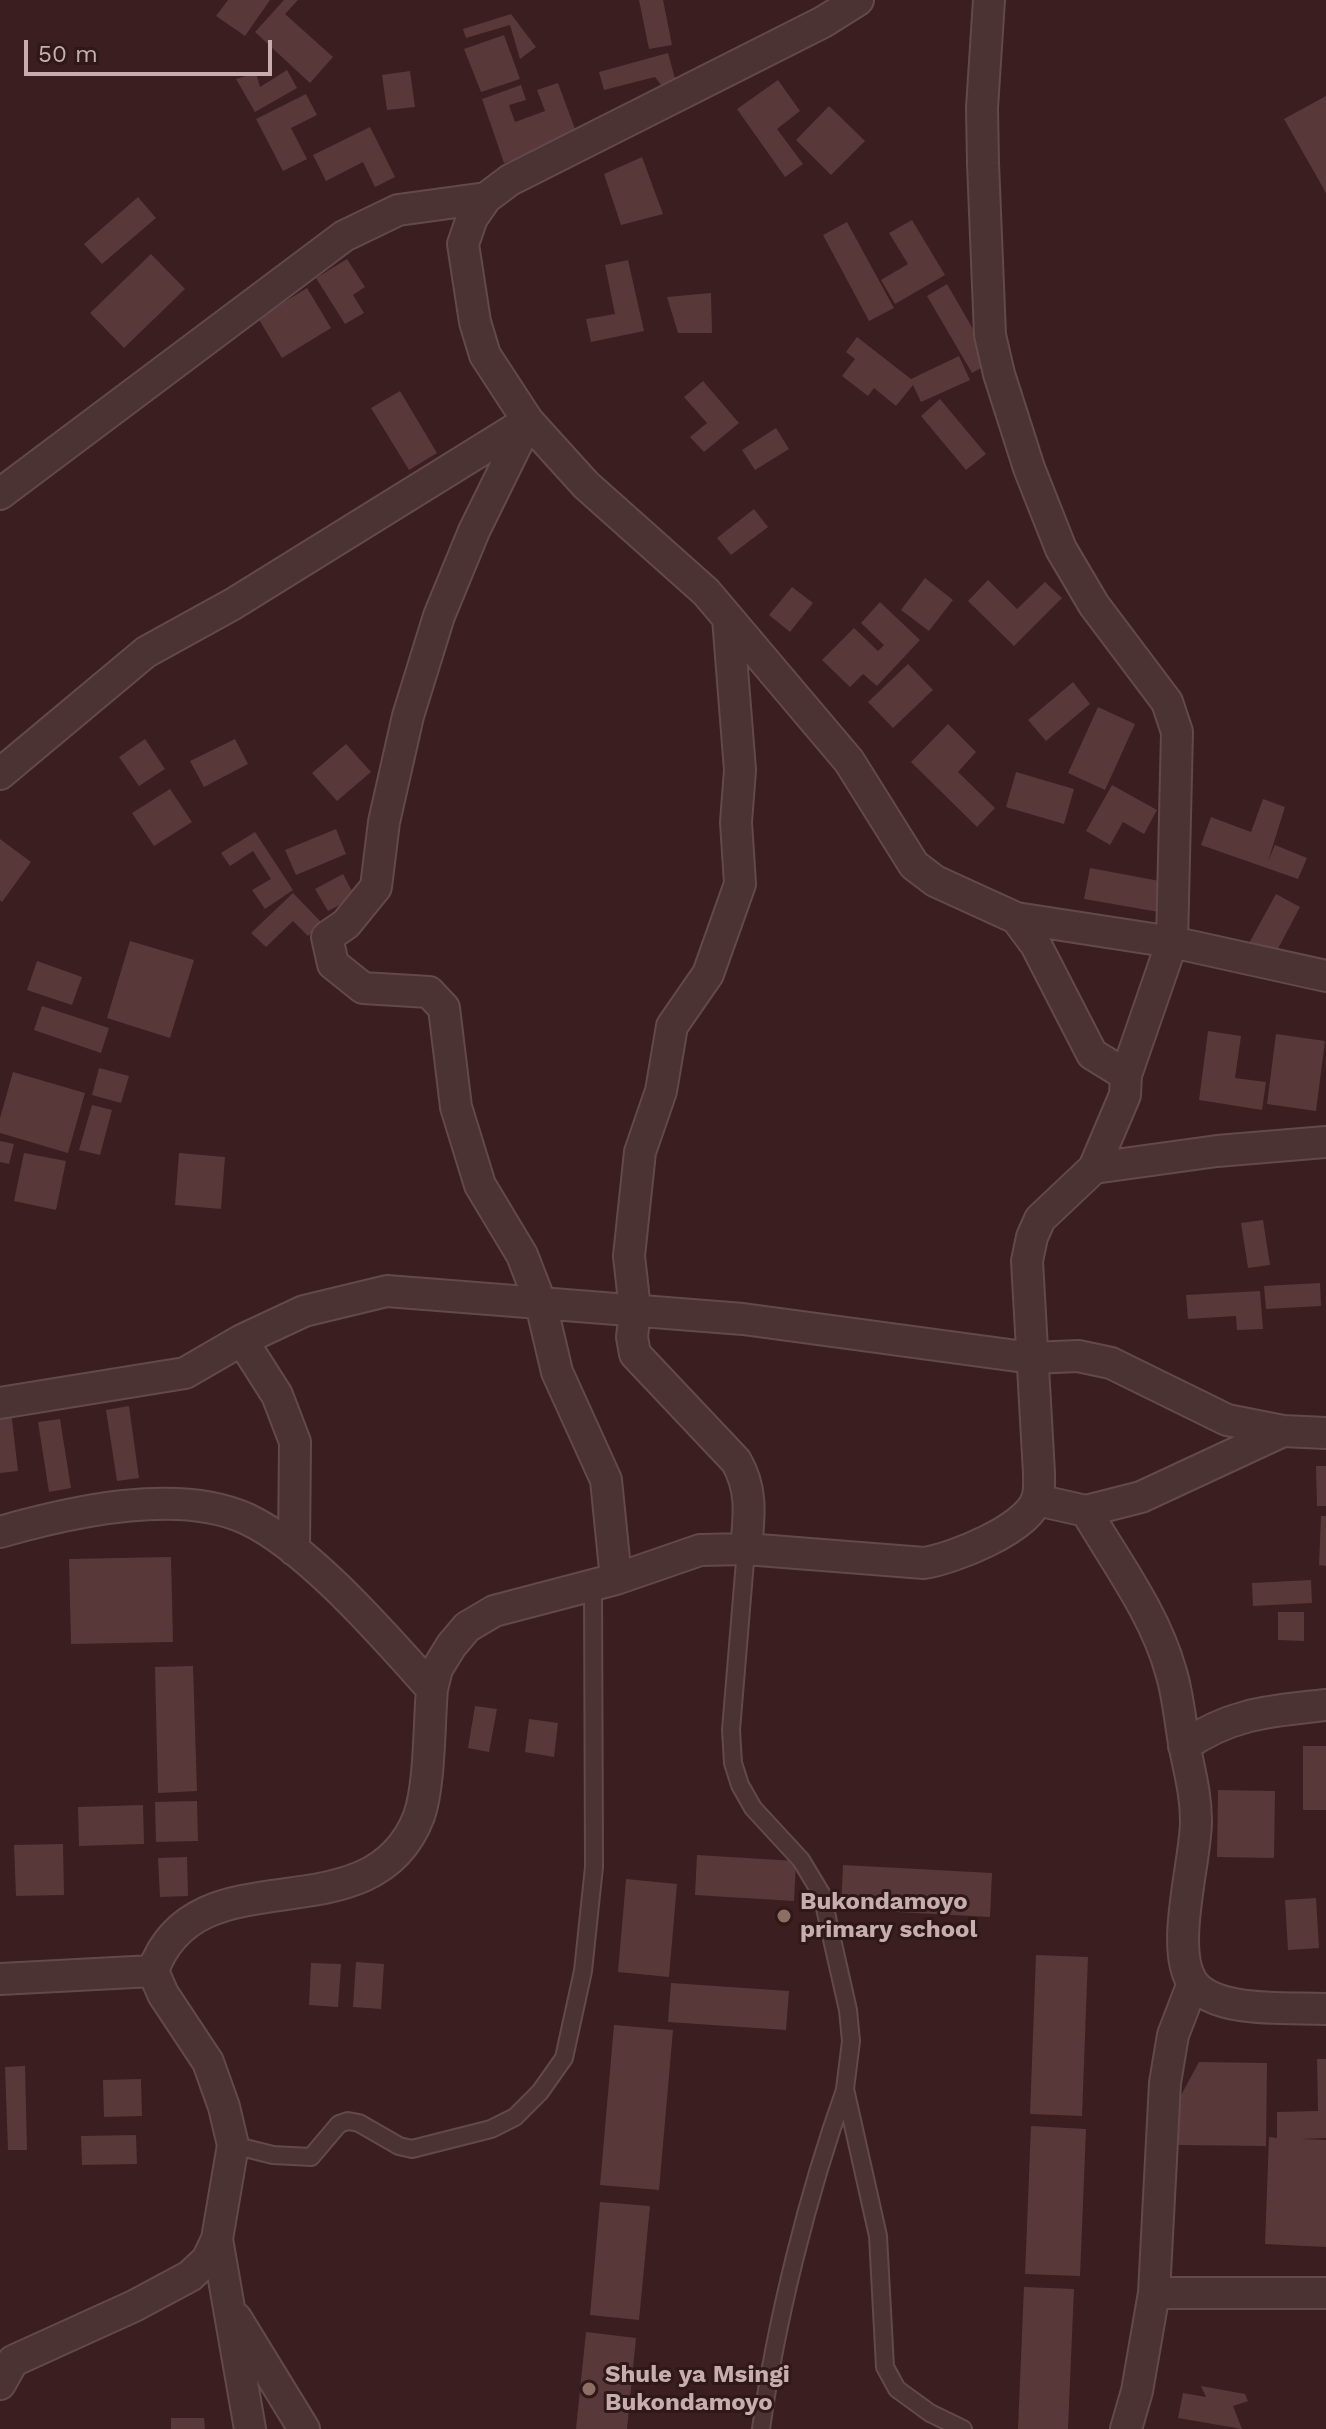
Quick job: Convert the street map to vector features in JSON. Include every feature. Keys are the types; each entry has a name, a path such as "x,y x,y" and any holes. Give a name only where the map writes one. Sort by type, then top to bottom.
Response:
{"street":[{"path":"858,0 823,22 510,180 486,198 472,218 463,244 475,322 485,355 528,421 586,485 706,592 849,761 914,865 935,881 1016,918 1172,942 1326,976"},
{"path":"153,1971 172,1936 213,1909 246,1899 313,1893 340,1887 371,1874 402,1847 420,1815 432,1689 437,1669 467,1627 494,1611 604,1583 700,1550 746,1549 924,1563 944,1560 963,1554 1026,1515 1037,1500 1039,1473 1027,1261 1032,1237 1052,1206 1094,1168 1125,1095 1126,1075 1172,942 1177,732 1167,702 1094,605 1061,549 1029,468 990,335 982,108 989,0"},
{"path":"0,494 344,236 372,219 398,210 486,198"},
{"path":"0,774 146,652 233,604 528,421"},
{"path":"528,421 474,531 439,616 401,747 384,822 376,887 346,924 327,937 333,964 363,988 429,992 444,1008 456,1107 480,1185 517,1245 541,1304 557,1372 606,1480 604,1583"},
{"path":"728,618 740,770 736,822 740,884 708,974 672,1026 667,1040 661,1091 640,1152 629,1266 635,1310 632,1337 635,1354 736,1461 745,1475 750,1499 746,1549"},
{"path":"1016,918 1036,945 1092,1054 1126,1075"},
{"path":"1094,1168 1217,1151 1326,1142"},
{"path":"0,1403 185,1373 242,1340 304,1311 387,1291 743,1319 1032,1358 1078,1356 1111,1363 1227,1420 1283,1431 1326,1433"},
{"path":"242,1340 277,1395 295,1442 294,1550"},
{"path":"1037,1500 1086,1511 1141,1497 1283,1431"},
{"path":"0,1532 54,1516 124,1506 199,1506 247,1519 294,1550 370,1620 432,1689"},
{"path":"1086,1511 1156,1634 1171,1671 1184,1746 1196,1791 1196,1825 1185,1933 1185,1959 1193,1983 1215,2000 1235,2005 1326,2009"},
{"path":"1184,1746 1210,1728 1237,1718 1269,1710 1326,1705"},
{"path":"4,2369 190,2276 207,2260 217,2239 233,2145 208,2062 163,1994 153,1971"},
{"path":"0,1979 153,1971"},
{"path":"1126,2429 1137,2391 1154,2293 1165,2083 1173,2035 1193,1983"},
{"path":"217,2239 250,2429"},
{"path":"1154,2293 1326,2293"},
{"path":"229,2306 304,2429"}],"lane":[{"path":"746,1549 731,1730 733,1763 740,1785 753,1808 801,1860 822,1895 848,2010 851,2041 845,2089 824,2147 761,2429"},
{"path":"233,2145 273,2155 311,2157 339,2124 348,2121 359,2123 399,2146 412,2149 460,2139 515,2117 540,2092 564,2058 583,1971 594,1867 604,1583"},
{"path":"845,2089 878,2236 885,2367 897,2389 930,2413 963,2429"}],"building":[{"path":"228,0 270,0 245,36 216,16"},
{"path":"284,0 298,0 285,14 333,57 310,83 255,32"},
{"path":"639,0 663,0 672,45 649,49"},
{"path":"511,14 536,47 520,59 510,25 466,38 463,29"},
{"path":"504,35 520,79 481,92 464,49"},
{"path":"668,53 677,86 664,89 655,77 604,90 599,72"},
{"path":"287,70 297,88 255,112 236,79 256,73 260,87"},
{"path":"410,71 415,107 387,110 382,75"},
{"path":"778,80 800,111 777,129 803,164 785,177 737,109"},
{"path":"558,83 578,137 504,163 482,99 521,85 526,100 509,105 515,122 545,111 537,90"},
{"path":"306,94 317,115 291,128 307,159 283,171 256,119"},
{"path":"1326,96 1326,193 1284,119"},
{"path":"829,106 865,141 831,175 796,140"},
{"path":"370,127 395,177 375,187 363,162 326,181 313,155"},
{"path":"642,157 663,214 621,225 604,174"},
{"path":"138,197 156,218 102,264 84,244"},
{"path":"912,220 945,275 895,304 881,280 908,264 889,233"},
{"path":"847,222 894,308 869,321 823,235"},
{"path":"151,254 185,289 124,348 90,313"},
{"path":"347,259 365,287 353,295 364,313 345,324 316,278"},
{"path":"628,260 644,331 591,342 586,319 615,314 605,265"},
{"path":"947,284 992,362 972,373 927,296"},
{"path":"307,288 331,328 282,358 258,318"},
{"path":"711,293 712,333 678,333 667,297"},
{"path":"857,337 911,379 959,356 970,380 921,402 913,385 896,406 874,388 868,396 842,376 855,359 846,352"},
{"path":"703,381 739,423 704,452 690,437 707,423 684,397"},
{"path":"400,391 437,453 409,470 371,408"},
{"path":"940,399 986,454 966,470 921,416"},
{"path":"776,428 789,449 755,470 742,450"},
{"path":"754,509 768,527 731,555 717,538"},
{"path":"925,578 953,600 929,631 901,610"},
{"path":"988,580 1017,609 1045,582 1062,598 1014,646 968,601"},
{"path":"792,587 813,603 790,632 769,615"},
{"path":"880,602 920,640 877,686 863,674 850,687 822,660 854,628 878,651 884,645 861,623"},
{"path":"908,664 933,690 893,728 868,702"},
{"path":"1073,682 1090,704 1046,741 1028,720"},
{"path":"1098,707 1135,724 1105,790 1068,773"},
{"path":"948,724 976,752 958,772 995,808 977,827 911,762"},
{"path":"145,739 165,769 139,786 119,757"},
{"path":"235,739 248,764 204,787 190,761"},
{"path":"346,744 371,772 337,801 312,773"},
{"path":"1016,772 1074,789 1064,824 1006,807"},
{"path":"1112,785 1157,810 1144,834 1123,822 1110,845 1086,831"},
{"path":"170,789 192,822 154,846 132,813"},
{"path":"1263,799 1285,807 1268,861 1275,845 1307,858 1298,879 1201,845 1211,817 1251,832"},
{"path":"336,829 346,854 296,875 285,850"},
{"path":"255,832 293,890 265,909 252,890 271,879 253,851 230,866 221,853"},
{"path":"0,839 31,862 2,902 0,900"},
{"path":"1090,868 1165,882 1159,912 1084,899"},
{"path":"343,874 355,897 328,911 315,889"},
{"path":"293,893 322,923 308,936 293,921 266,947 251,933"},
{"path":"1276,894 1300,907 1273,958 1248,945"},
{"path":"130,941 194,960 170,1038 107,1018"},
{"path":"37,961 82,977 72,1005 27,990"},
{"path":"42,1006 109,1028 101,1053 34,1030"},
{"path":"1208,1031 1241,1036 1235,1078 1266,1082 1262,1110 1199,1100"},
{"path":"1276,1034 1325,1041 1316,1111 1267,1104"},
{"path":"99,1068 129,1076 121,1103 92,1095"},
{"path":"13,1072 85,1093 68,1153 0,1133 0,1118"},
{"path":"92,1105 112,1110 100,1155 79,1150"},
{"path":"0,1141 14,1144 9,1164 0,1162"},
{"path":"24,1153 66,1161 56,1210 14,1201"},
{"path":"179,1153 225,1157 221,1209 175,1205"},
{"path":"1263,1220 1270,1265 1248,1268 1241,1223"},
{"path":"1320,1283 1321,1306 1266,1309 1264,1286"},
{"path":"1260,1291 1263,1329 1237,1330 1236,1316 1188,1319 1186,1295"},
{"path":"129,1406 139,1478 117,1481 106,1410"},
{"path":"11,1411 18,1471 0,1473 0,1412"},
{"path":"60,1419 71,1488 49,1492 38,1422"},
{"path":"1316,1466 1326,1466 1326,1506 1317,1506"},
{"path":"1321,1516 1326,1516 1326,1566 1319,1565"},
{"path":"171,1557 173,1642 71,1644 69,1559"},
{"path":"1311,1580 1312,1603 1253,1606 1252,1583"},
{"path":"1278,1612 1304,1612 1304,1641 1278,1640"},
{"path":"193,1666 197,1791 158,1793 155,1667"},
{"path":"475,1706 497,1709 489,1752 468,1748"},
{"path":"529,1719 558,1723 554,1757 525,1752"},
{"path":"1303,1746 1326,1746 1326,1810 1303,1810"},
{"path":"1218,1790 1275,1791 1274,1858 1217,1857"},
{"path":"197,1801 198,1841 156,1842 155,1802"},
{"path":"143,1805 144,1844 79,1846 78,1807"},
{"path":"63,1844 64,1895 16,1896 14,1845"},
{"path":"697,1855 796,1861 794,1901 695,1895"},
{"path":"187,1857 188,1896 160,1897 158,1858"},
{"path":"843,1865 992,1873 990,1917 841,1909"},
{"path":"626,1879 677,1884 669,1977 618,1972"},
{"path":"1316,1898 1319,1948 1288,1950 1285,1900"},
{"path":"1036,1955 1088,1957 1082,2116 1030,2114"},
{"path":"356,1962 384,1964 381,2009 353,2007"},
{"path":"311,1963 341,1964 338,2007 309,2005"},
{"path":"671,1983 789,1991 786,2030 668,2022"},
{"path":"614,2025 673,2030 659,2190 600,2185"},
{"path":"1317,2059 1326,2059 1326,2138 1301,2139 1326,2140 1326,2247 1265,2244 1269,2137 1277,2138 1277,2112 1318,2111"},
{"path":"1199,2062 1267,2063 1266,2146 1179,2145 1179,2099"},
{"path":"25,2066 27,2150 8,2150 5,2067"},
{"path":"141,2079 142,2116 104,2117 103,2080"},
{"path":"1031,2126 1086,2129 1080,2276 1025,2274"},
{"path":"136,2135 137,2164 82,2165 81,2136"},
{"path":"600,2202 650,2206 639,2320 590,2315"},
{"path":"1024,2287 1074,2289 1068,2429 1018,2429"},
{"path":"586,2332 636,2338 627,2429 576,2429"},
{"path":"1201,2386 1245,2394 1248,2401 1233,2406 1242,2429 1178,2418 1183,2393 1206,2397"},
{"path":"171,2418 204,2418 205,2429 171,2429"}],"place":[{"name":"Bukondamoyo primary school","path":"784,1916"},
{"name":"Shule ya Msingi Bukondamoyo","path":"589,2389"}]}
